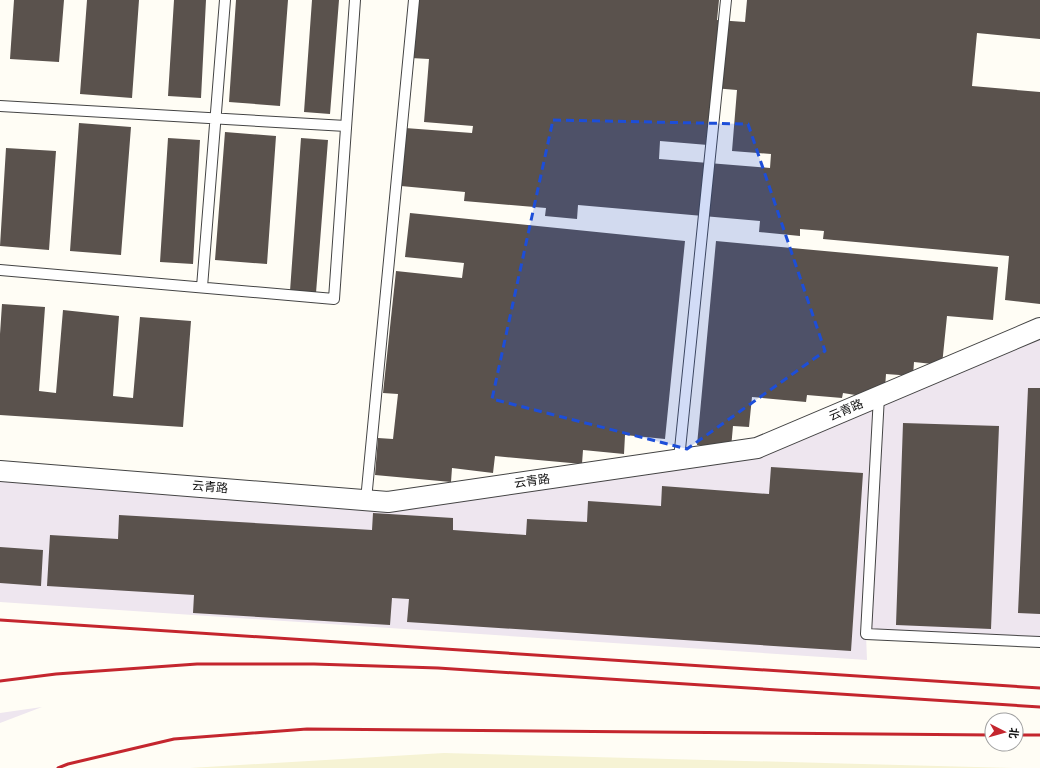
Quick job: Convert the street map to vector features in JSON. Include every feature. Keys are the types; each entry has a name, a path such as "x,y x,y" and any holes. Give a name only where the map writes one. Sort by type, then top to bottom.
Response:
{"street":[{"name":"云青路","path":"0,470 388,502 756,448 1040,328"}],"lane":[{"path":"202,287 226,0"},
{"path":"0,270 334,299 355,0"},
{"path":"366,500 414,0"},
{"path":"679,459 726,0"},
{"path":"0,106 346,126"},
{"path":"879,396 866,634 1040,642"}],"highlighted area":[{"path":"553,120 748,124 825,351 687,449 492,399"}],"shaded area":[{"path":"1040,328 1040,642 866,634 867,660 0,602 0,471 366,500 757,448"},
{"path":"42,707 0,723 0,713"},
{"path":"444,753 1014,768 190,768"}],"building":[{"path":"14,0 64,0 59,62 10,59"},
{"path":"87,0 139,0 132,98 80,94"},
{"path":"174,0 206,0 201,98 168,96"},
{"path":"236,0 288,0 280,106 229,102"},
{"path":"312,0 339,0 330,114 304,112"},
{"path":"416,0 719,0 717,20 745,22 747,0 1040,0 1040,39 977,33 972,86 1040,92 1040,304 1005,300 1009,256 823,239 824,231 800,229 800,236 759,232 760,221 578,205 577,219 545,216 546,208 464,201 465,192 401,186 405,128 472,133 473,126 424,122 429,59 411,58","holes":["713,88 737,90 732,151 771,154 770,168 659,159 660,141 708,145"]},
{"path":"79,123 131,127 121,255 70,251"},
{"path":"225,132 276,136 267,264 215,260"},
{"path":"168,138 200,140 193,264 160,262"},
{"path":"301,138 328,140 316,293 290,291"},
{"path":"6,148 56,151 49,250 0,246"},
{"path":"410,213 685,241 665,439 625,435 624,454 583,450 582,464 495,456 493,473 452,468 451,482 375,475 378,438 393,439 398,394 383,393 396,271 462,278 464,263 405,257"},
{"path":"716,241 998,267 993,320 947,316 942,365 914,362 913,376 886,374 885,388 868,397 843,393 842,398 807,395 806,402 752,397 749,427 733,426 731,448 697,445"},
{"path":"2,304 45,307 39,391 56,393 63,310 119,316 113,396 133,398 140,317 191,321 183,427 0,415 0,334"},
{"path":"1028,388 1040,388 1040,614 1018,613"},
{"path":"903,423 999,426 991,629 896,625"},
{"path":"771,467 863,473 851,651 407,622 409,599 392,598 390,625 193,613 194,595 47,586 50,535 118,539 119,515 372,530 373,513 453,518 453,530 526,535 527,519 587,522 588,501 661,506 662,486 769,494"},
{"path":"0,547 43,550 41,586 0,583"}],"railway":[{"path":"0,620 1040,688"},
{"path":"0,681 56,674 197,664 314,664 438,668 1040,707"},
{"path":"58,768 68,764 174,739 307,729 984,735"},
{"path":"1024,735 1040,735"}]}
